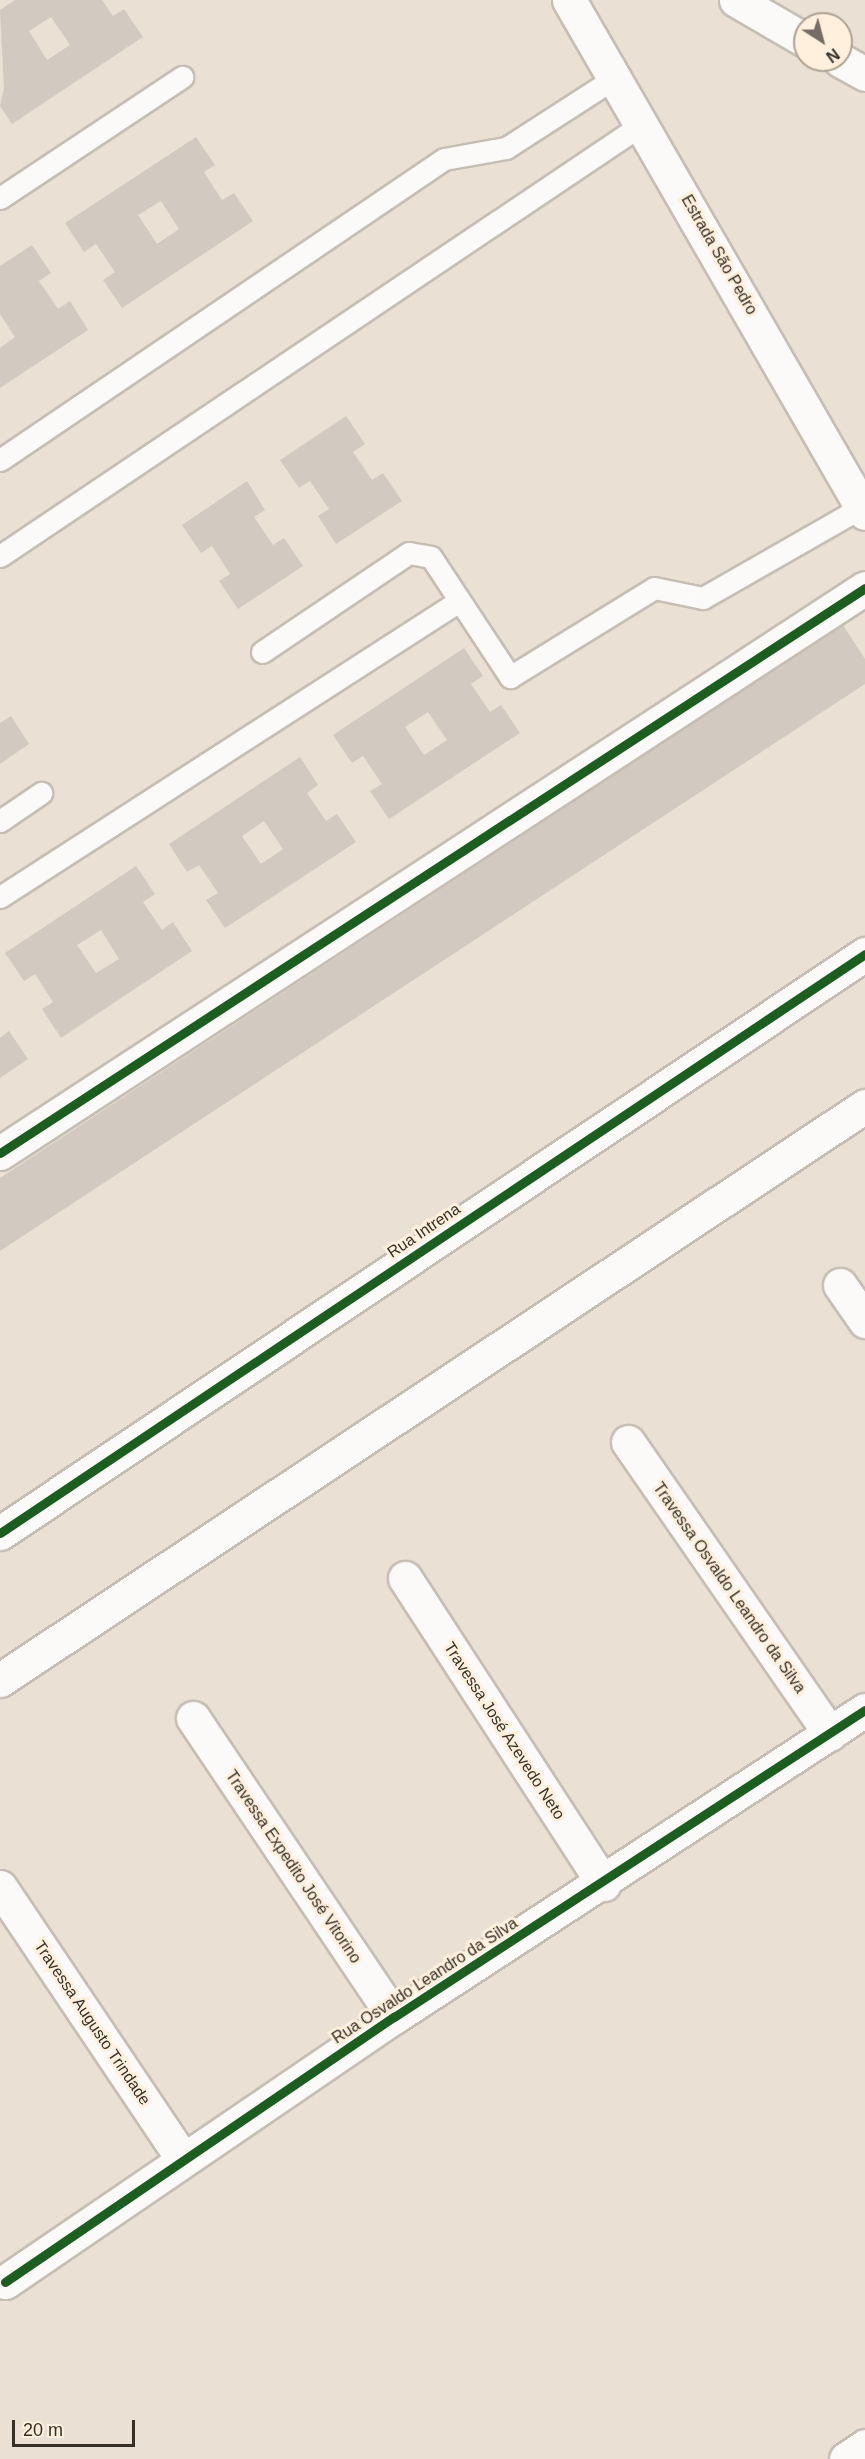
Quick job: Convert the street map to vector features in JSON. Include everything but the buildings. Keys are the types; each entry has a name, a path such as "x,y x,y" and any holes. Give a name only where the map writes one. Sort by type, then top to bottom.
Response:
{"street":[{"name":"Estrada São Pedro","path":"569,0 644,123 863,510"},
{"path":"736,0 793,33"},
{"path":"0,1153 865,588"},
{"name":"Rua Intrena","path":"0,1533 865,954"},
{"path":"0,1680 865,1106"},
{"path":"840,1285 865,1321"},
{"name":"Travessa Osvaldo Leandro da Silva","path":"628,1442 830,1734"},
{"name":"Travessa José Azevedo Neto","path":"405,1578 604,1884"},
{"name":"Rua Osvaldo Leandro da Silva","path":"5,2282 394,2017 604,1884 865,1710"},
{"name":"Travessa Expedito José Vitorino","path":"193,1718 394,2017"},
{"name":"Travessa Augusto Trindade","path":"0,1887 183,2159"},
{"path":"846,2459 865,2446"}],"lane":[{"path":"0,198 182,77"},
{"path":"0,460 444,159 506,148 616,77"},
{"path":"0,556 644,123"},
{"path":"262,652 409,553 431,557 510,677 654,588 703,598 863,510"},
{"path":"0,897 459,600"},
{"path":"0,821 41,793"}],"cycle path":[{"path":"0,1153 865,588"},
{"path":"0,1533 865,954"},
{"path":"5,2282 394,2017 865,1710"}]}
